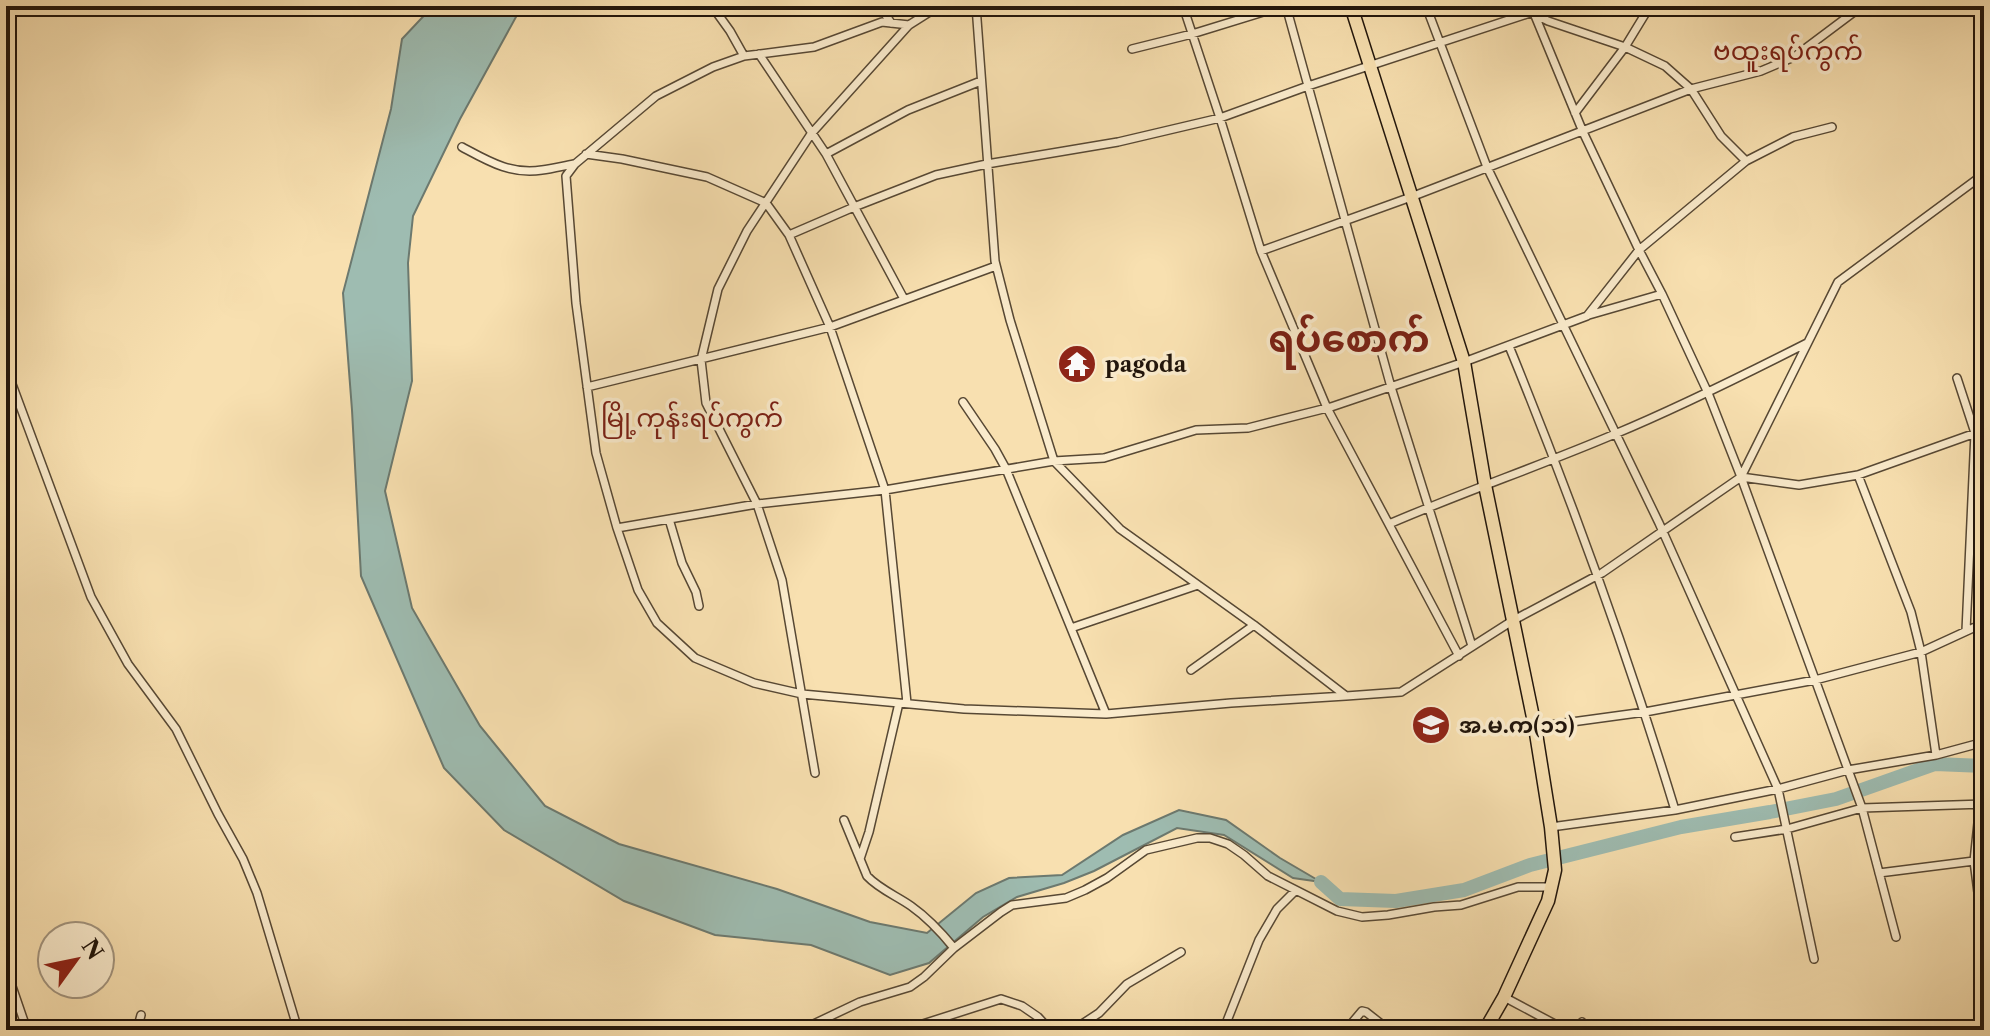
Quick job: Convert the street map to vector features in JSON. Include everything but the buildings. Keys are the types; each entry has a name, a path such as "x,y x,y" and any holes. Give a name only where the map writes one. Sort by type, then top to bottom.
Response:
{"highway":[{"path":"1351,6 1464,362 1485,485 1535,727 1554,847 1555,870 1548,901 1504,997 1485,1030"}],"street":[{"path":"712,6 744,56"},
{"path":"880,6 891,23"},
{"path":"815,773 782,580 757,504 706,403 701,360 718,289 747,231 811,134 909,25 939,6"},
{"path":"976,6 996,266 1054,461 1120,529 1254,625 1346,696"},
{"path":"1183,6 1261,251 1327,408 1459,656"},
{"path":"1132,49 1284,6 1391,387 1472,646"},
{"path":"1426,6 1487,167 1662,531 1778,789 1814,959"},
{"path":"1519,6 1532,9 1548,21 1625,47 1665,66 1691,89 1721,136 1746,161"},
{"path":"1575,113 1625,47 1650,6"},
{"path":"1261,251 1691,89 1761,71 1794,57 1862,6"},
{"path":"789,235 936,175 1118,142 1220,118 1532,9"},
{"path":"1532,9 1583,132 1708,393 1741,477 1862,808 1896,937"},
{"path":"909,25 882,22 814,47 744,56 713,67 656,96 586,154 566,176 576,303 596,453 638,590 657,623 695,658 754,683 802,694 964,709 1106,714 1401,692 1512,621 1598,576 1741,477 1838,282 1984,174"},
{"path":"759,54 826,154 904,299"},
{"path":"826,154 908,110 981,81"},
{"path":"1587,316 1639,250 1746,161 1793,137 1832,127"},
{"path":"462,147 495,165 512,170 538,171 575,164"},
{"path":"586,154 707,177 766,203 789,235 830,327 885,490 903,703 860,859"},
{"path":"587,387 830,327 996,266"},
{"path":"617,528 757,504 885,490 1054,461 1104,458 1196,430 1248,428 1327,408 1587,316 1662,294"},
{"path":"1389,524 1616,434 1708,393 1807,343"},
{"path":"1509,346 1598,576 1675,810"},
{"path":"6,368 91,597 128,664 176,729 243,859 257,893 298,1030"},
{"path":"1957,378 1975,433 1966,631"},
{"path":"963,402 1006,469 1106,714"},
{"path":"1741,477 1799,485 1858,475 1984,430"},
{"path":"1858,475 1911,612 1921,652 1936,755"},
{"path":"669,519 699,606"},
{"path":"1071,628 1198,585"},
{"path":"1535,727 1645,712 1815,680 1921,652 1984,623"},
{"path":"1191,670 1254,625"},
{"path":"1551,827 1675,810 1984,742"},
{"path":"1735,837 1787,829 1862,808 1982,804 1974,861 1982,924"},
{"path":"844,820 867,876 873,883 935,925 953,947"},
{"path":"801,1030 860,1002 910,987 953,947 1012,905 1066,898 1107,878 1146,850 1197,838 1210,838 1228,844 1268,876 1295,891 1337,911 1362,917 1461,905 1518,887 1552,887"},
{"path":"1879,873 1974,861"},
{"path":"1228,1030 1227,1021 1259,940 1277,909 1295,891"},
{"path":"1073,1030 1099,1013 1127,984 1181,952"},
{"path":"6,969 27,1030"},
{"path":"1504,997 1566,1030"},
{"path":"904,1030 1001,999 1022,1006 1050,1030"},
{"path":"1346,1030 1362,1011 1389,1030"},
{"path":"137,1030 141,1015"},
{"path":"1576,1030 1582,1022"},
{"path":"580,1030 610,1030"},
{"path":"664,1030 695,1030"}],"water":[{"path":"433,6 522,6 460,119 413,216 408,263 412,381 385,491 412,608 480,726 545,806 619,844 777,889 870,922 927,933 976,893 1009,878 1062,875 1123,835 1179,810 1226,820 1321,882 1293,878 1224,835 1177,828 1094,871 1017,897 983,917 929,963 890,975 811,945 715,935 624,901 504,830 444,768 361,576 343,293 391,109 402,39"}],"waterway":[{"path":"1321,882 1340,899 1396,901 1464,890 1530,865 1681,827 1836,799 1935,764 1984,766"}],"place":[{"name":"pagoda","path":"1077,364"},
{"name":"အ.မ.က(၁၁)","path":"1431,725"}],"district":[{"name":"ဗထူးရပ်ကွက်","path":"1788,51"},
{"name":"ရပ်စောက်","path":"1349,338"},
{"name":"မြို့ကုန်းရပ်ကွက်","path":"692,418"}]}
